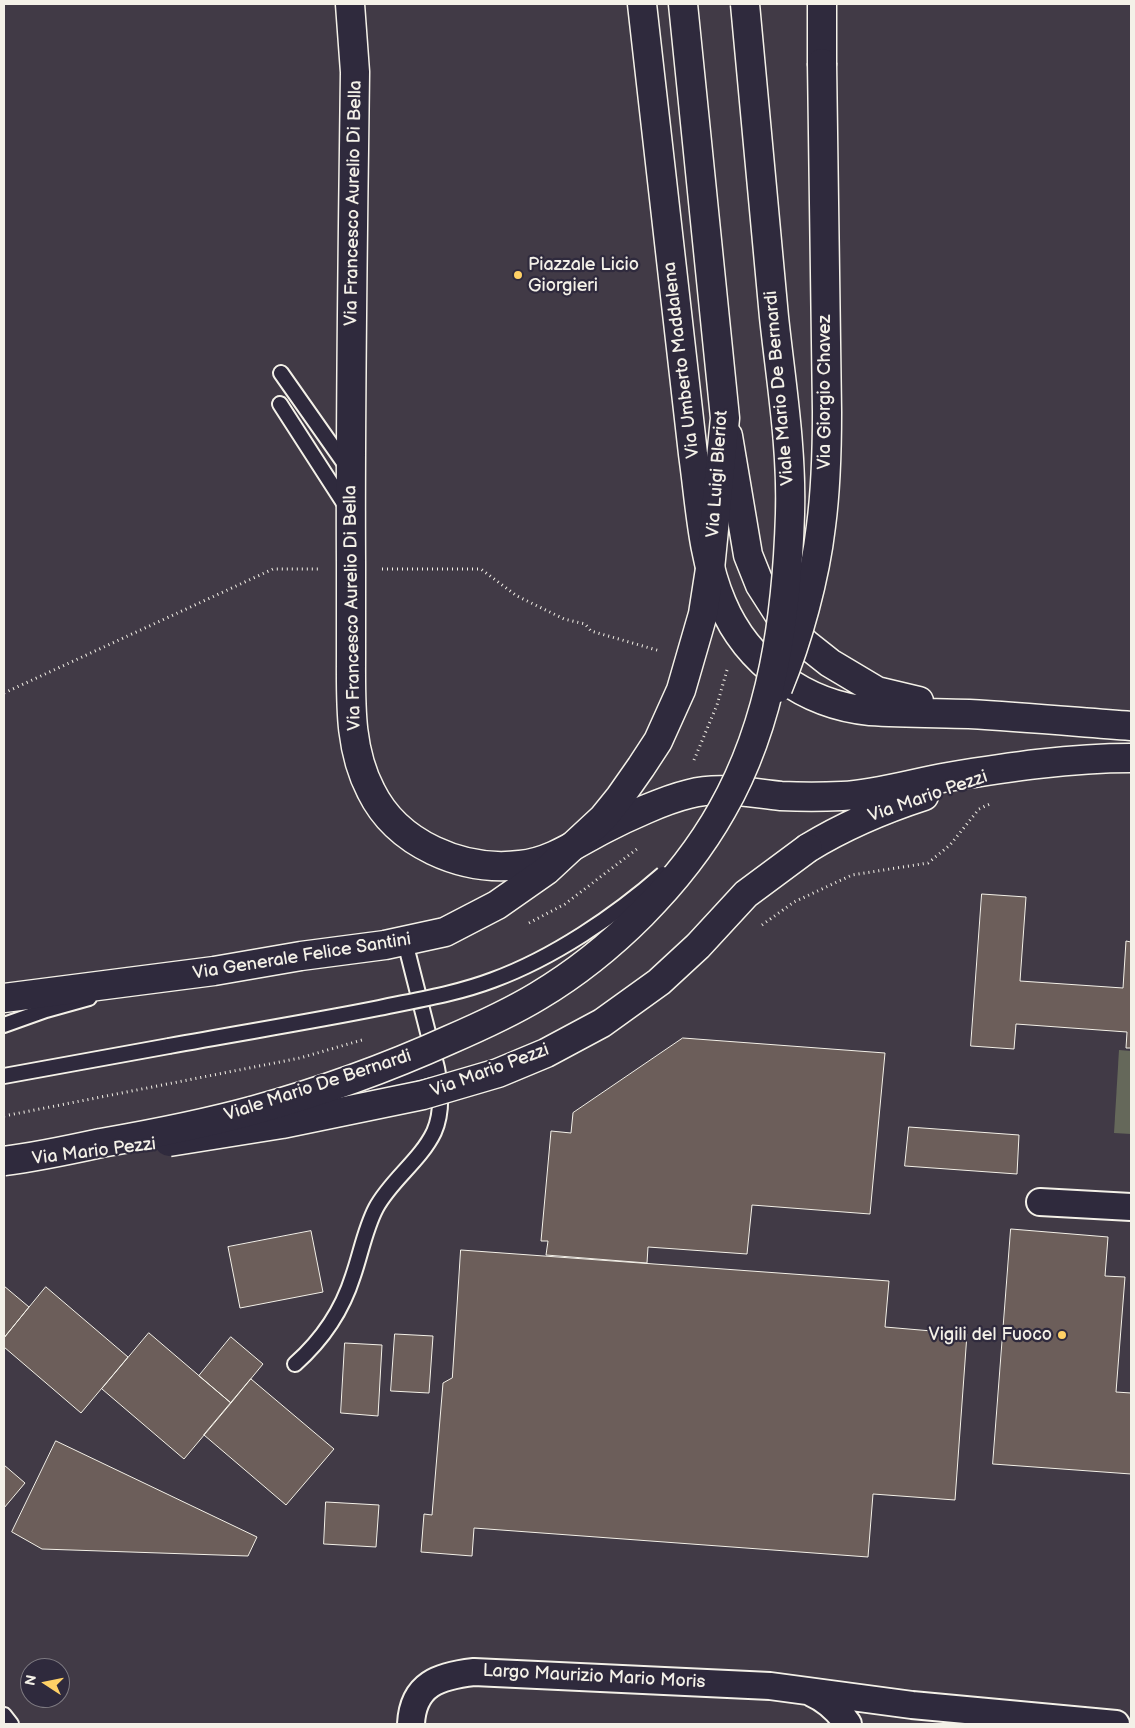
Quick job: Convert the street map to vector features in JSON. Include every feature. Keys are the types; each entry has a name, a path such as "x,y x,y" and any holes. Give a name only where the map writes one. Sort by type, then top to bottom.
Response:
{"street":[{"name":"Via Francesco Aurelio Di Bella","path":"350,4 355,72 350,698 352,731 358,757 372,795 387,814 416,842 438,853 466,862 497,866 522,865 546,859 607,827 688,794 711,790 740,791 780,796 845,796 949,777 1014,768"},
{"name":"Via Umberto Maddalena","path":"642,4 693,454 710,569 723,604 742,638 758,657 774,672 802,691 835,704 869,711 969,714"},
{"name":"Via Luigi Bleriot","path":"574,846 620,797 658,741 672,714 697,637 710,569 725,418 683,4"},
{"name":"Viale Mario De Bernardi","path":"4,1162 155,1133 256,1110 361,1076 492,1021 539,996 605,949 676,875 703,840 723,809 743,767 764,704 779,638 787,571 790,485 788,441 745,4"},
{"name":"Via Giorgio Chavez","path":"743,767 765,719 793,645 811,579 821,528 827,462 822,4"},
{"path":"725,418 748,555 760,585 783,621 806,644 830,663 877,690 969,714 1131,726"},
{"path":"1014,768 1064,761 1131,758"},
{"name":"Via Mario Pezzi","path":"4,1162 160,1144 282,1124 423,1096 521,1064 582,1035 640,997 698,946 746,894 808,848 828,836 896,805 1014,768"},
{"name":"Via Generale Felice Santini","path":"4,998 214,971 301,956 405,942 445,932 497,905 539,876 574,846"},
{"path":"1040,1202 1131,1207"},
{"name":"Largo Maurizio Mario Moris","path":"411,1724 412,1710 428,1685 453,1674 474,1672 770,1686 912,1705 1104,1724"},
{"name":"Largo Maurizio Mario Moris","path":"806,1690 824,1698 838,1710 848,1724"}],"lane":[{"path":"281,373 351,472"},
{"path":"280,404 350,513"},
{"path":"4,1076 349,1014 441,996 492,981 526,966 600,923 638,896 683,856 723,809"},
{"path":"295,1364 312,1349 328,1328 340,1307 353,1278 371,1218 392,1184 420,1153 434,1132 440,1109 441,1086 405,942"},
{"path":"4,1026 46,1010 108,993 214,971"},
{"path":"4,1172 333,1096 437,1068"},
{"path":"4,1715 12,1724"}],"path":[{"path":"676,799 718,705 728,666"},
{"path":"526,925 565,904 640,847"}],"shaded area":[{"path":"4,4 1131,4 1131,1724 4,1724"}],"green space":[{"path":"1119,1050 1131,1051 1131,1134 1114,1133"}],"building":[{"path":"982,894 1026,897 1020,981 1123,988 1126,941 1131,942 1131,1048 1126,1048 1127,1032 1016,1024 1014,1049 971,1046"},
{"path":"683,1038 885,1053 870,1214 752,1205 747,1254 648,1247 647,1263 546,1255 548,1241 541,1241 551,1131 571,1133 573,1113"},
{"path":"909,1127 1019,1135 1017,1174 905,1166"},
{"name":"Vigili del Fuoco","path":"1011,1229 1108,1237 1105,1276 1125,1277 1116,1392 1131,1393 1131,1474 993,1464"},
{"path":"311,1231 323,1292 240,1308 228,1247"},
{"path":"461,1250 889,1281 885,1327 967,1334 955,1500 873,1494 868,1557 474,1528 472,1556 421,1552 424,1514 432,1515 443,1383 452,1378"},
{"path":"4,1286 29,1307 4,1338"},
{"path":"46,1287 128,1357 81,1413 4,1347 4,1338"},
{"path":"149,1333 231,1403 184,1459 102,1389"},
{"path":"395,1334 433,1336 429,1393 391,1391"},
{"path":"231,1337 263,1364 231,1403 199,1376"},
{"path":"345,1343 382,1345 378,1416 341,1413"},
{"path":"251,1379 334,1449 286,1505 204,1435"},
{"path":"56,1441 257,1537 248,1556 42,1549 12,1532"},
{"path":"4,1465 25,1483 4,1508"},
{"path":"326,1502 379,1505 376,1547 324,1544"}],"place":[{"name":"Piazzale Licio Giorgieri","path":"518,275"},
{"name":"Vigili del Fuoco","path":"1062,1335"}]}
